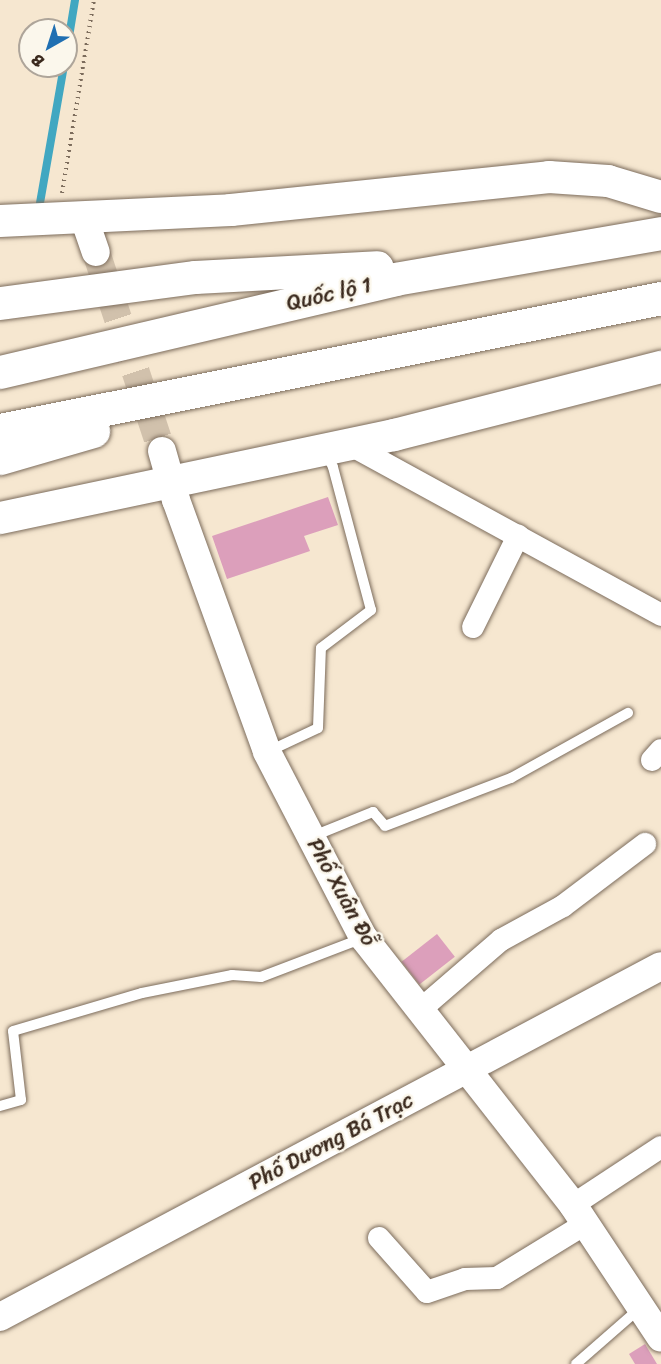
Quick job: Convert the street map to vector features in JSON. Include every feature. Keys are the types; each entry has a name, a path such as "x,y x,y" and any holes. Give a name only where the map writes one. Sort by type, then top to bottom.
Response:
{"highway":[{"name":"Quốc lộ 1","path":"0,372 395,279 484,261 661,233"},
{"path":"0,303 195,277 484,261"},
{"path":"0,430 661,298"},
{"path":"0,458 331,365"}],"main road":[{"path":"0,220 231,210 549,177 608,181 661,197"},
{"path":"0,518 167,465 336,446 661,367"}],"street":[{"path":"71,217 96,252"},
{"path":"336,446 518,536 661,615"},
{"name":"Phố Xuân Đỗ","path":"167,465 267,752 363,937 579,1214 661,1338"},
{"path":"473,627 518,536"},
{"path":"421,1009 501,940 563,906 645,844"},
{"name":"Phố Dương Bá Trạc","path":"0,1317 661,966"},
{"path":"379,1238 427,1292 465,1279 497,1278 661,1147"}],"lane":[{"path":"267,752 318,728 321,648 371,610 333,467 336,446"},
{"path":"311,837 373,812 385,826 512,778 628,713"},
{"path":"0,1106 21,1100 13,1031 142,993 232,975 261,977 363,937"},
{"path":"576,1364 640,1308"}],"path":[{"path":"71,217 94,0"}],"building":[{"path":"328,497 338,525 304,536 310,551 227,579 212,536"},
{"path":"437,934 455,957 419,985 402,962"},
{"path":"645,1344 657,1364 635,1364 629,1354"}],"waterway":[{"path":"72,18 75,0"},
{"path":"40,203 62,78"}],"tunnel":[{"path":"96,252 162,451"}]}
